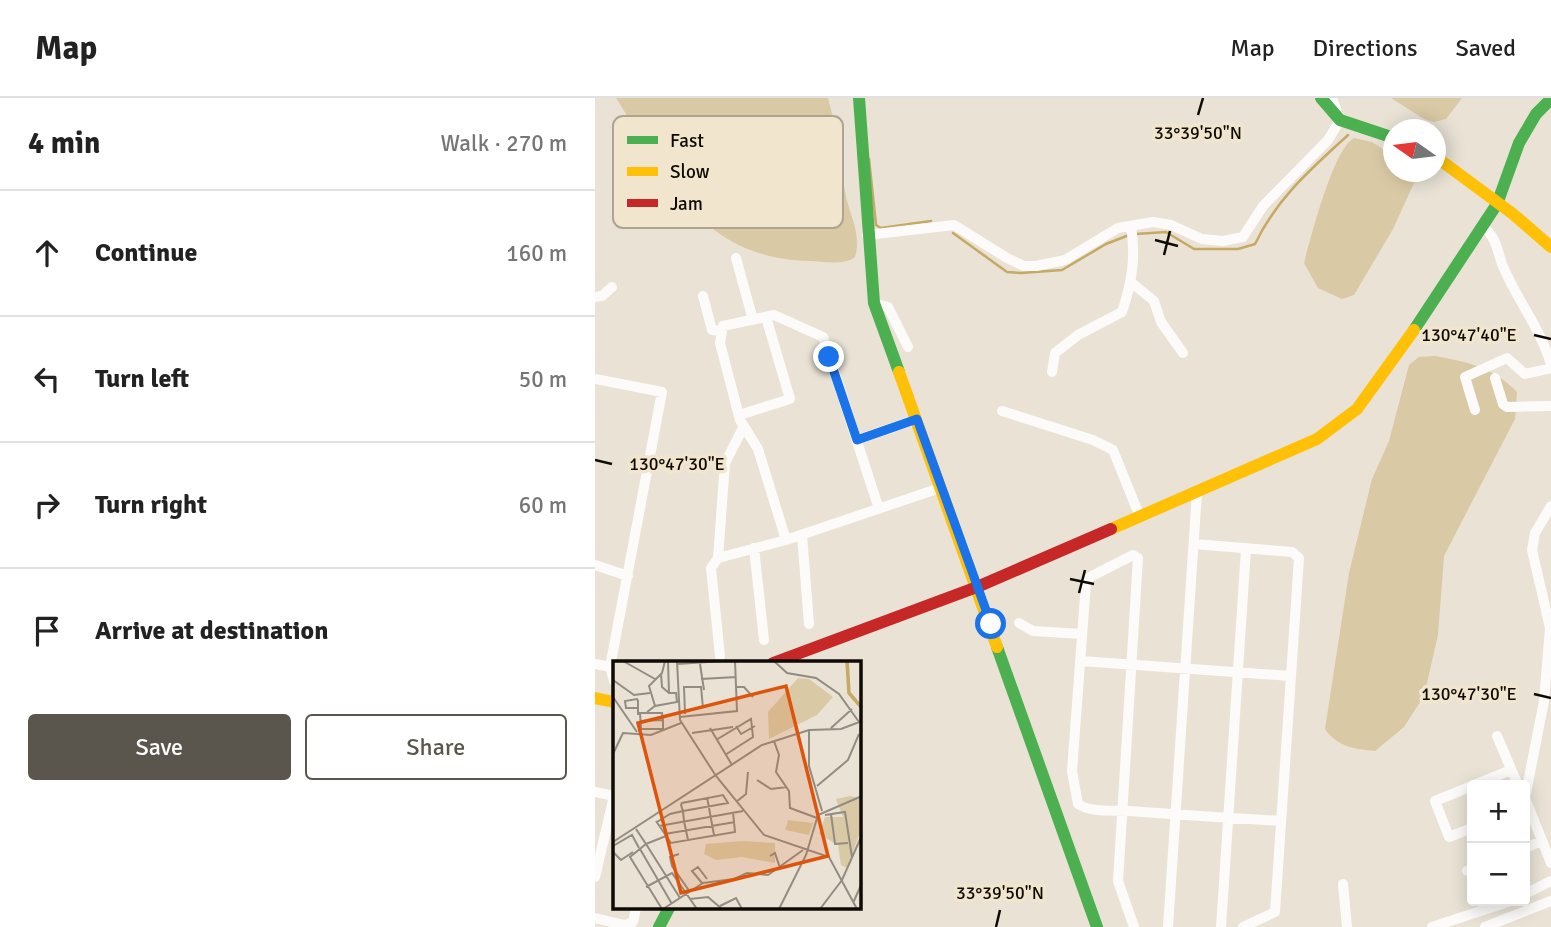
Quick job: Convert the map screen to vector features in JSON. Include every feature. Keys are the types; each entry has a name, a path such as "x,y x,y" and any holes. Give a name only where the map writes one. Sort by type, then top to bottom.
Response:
{"street":[{"path":"859,98 874,303 1097,927"},
{"path":"1321,98 1340,120 1383,134"},
{"path":"1332,98 1340,120"},
{"path":"777,661 977,587 1317,439 1357,409 1390,367 1497,204 1519,143 1537,114 1551,99"},
{"path":"867,235 954,225 1007,258 1024,265 1036,266 1065,260 1118,228 1153,222 1171,225 1202,239 1223,241 1243,237 1263,206 1328,140 1340,120"},
{"path":"1446,165 1551,247"},
{"path":"1052,372 1055,353 1078,335 1122,312 1132,284 1135,253 1131,226"},
{"path":"1475,410 1465,377 1507,358 1521,373 1551,367 1544,343 1511,288 1493,234 1483,226"},
{"path":"736,258 753,320"},
{"path":"1132,284 1154,301 1161,323 1183,353"},
{"path":"595,298 602,296 612,287"},
{"path":"703,296 712,330 722,331"},
{"path":"874,303 888,307 908,347"},
{"path":"786,540 758,449 739,415 720,343 723,326 774,315 823,337 879,509"},
{"path":"739,415 790,399 766,317"},
{"path":"1495,378 1503,404 1507,407 1551,406"},
{"path":"595,379 662,392 610,667 613,678"},
{"path":"1002,411 1093,440 1113,450 1140,517"},
{"path":"857,440 917,419"},
{"path":"720,656 711,568 718,558 725,463 744,426"},
{"path":"718,558 802,535 940,488"},
{"path":"1168,927 1197,492"},
{"path":"1527,780 1544,701 1550,628 1532,550 1535,533 1551,506"},
{"path":"802,535 809,624"},
{"path":"1194,544 1292,552 1299,558 1275,912 1243,927"},
{"path":"754,548 764,640"},
{"path":"1221,927 1246,549"},
{"path":"1134,927 1118,881 1121,811 1138,558 1133,555 1090,577 1086,583 1072,771 1077,804 1084,808 1121,811 1175,815 1281,821"},
{"path":"598,567 628,576"},
{"path":"1019,623 1033,631 1082,634"},
{"path":"1081,661 1290,676"},
{"path":"595,664 610,667"},
{"path":"595,698 613,702"},
{"path":"1497,736 1516,780"},
{"path":"1486,780 1511,770"},
{"path":"1467,788 1435,801 1449,837 1467,830"},
{"path":"595,792 613,796"},
{"path":"595,877 613,800"},
{"path":"1530,815 1551,863"},
{"path":"1530,846 1542,841"},
{"path":"1530,892 1551,881"},
{"path":"1343,884 1347,927"},
{"path":"1485,927 1551,901"},
{"path":"1432,927 1496,906"},
{"path":"595,918 625,925 633,922 636,909"},
{"path":"659,927 668,909"}],"shaded area":[{"path":"616,98 828,98 832,116 627,116"},
{"path":"1391,98 1462,98 1446,119 1424,119"},
{"path":"1354,138 1372,142 1383,149 1383,182 1414,183 1393,229 1354,295 1342,299 1318,288 1304,263 1331,176 1346,146"},
{"path":"843,179 856,232 857,249 855,257 850,260 833,262 772,256 740,246 713,229 843,228"},
{"path":"1435,356 1479,367 1508,384 1517,392 1515,419 1444,556 1438,635 1424,696 1404,727 1375,751 1354,748 1335,740 1325,729 1349,573 1372,479 1389,441 1409,365 1419,357"}],"waterway":[{"path":"1136,234 1166,232 1194,249 1238,249 1255,244 1284,198 1348,135"},
{"path":"869,159 876,225 881,228 931,221"},
{"path":"953,233 1007,272 1021,273 1062,270 1106,244 1129,235"}],"traffic: fast":[{"path":"859,98 874,303 899,372"},
{"path":"1321,98 1340,120 1383,134"},
{"path":"1414,330 1497,204 1519,143 1536,114 1551,99"},
{"path":"997,647 1097,927"},
{"path":"659,927 668,909"}],"traffic: slow":[{"path":"1446,164 1513,214 1551,247"},
{"path":"1111,529 1317,439 1357,409 1414,330"},
{"path":"899,372 997,647"},
{"path":"595,698 613,702"}],"traffic: jam":[{"path":"778,661 977,587 1111,529"}],"route":[{"path":"829,357 857,440 917,419 991,624"}]}
